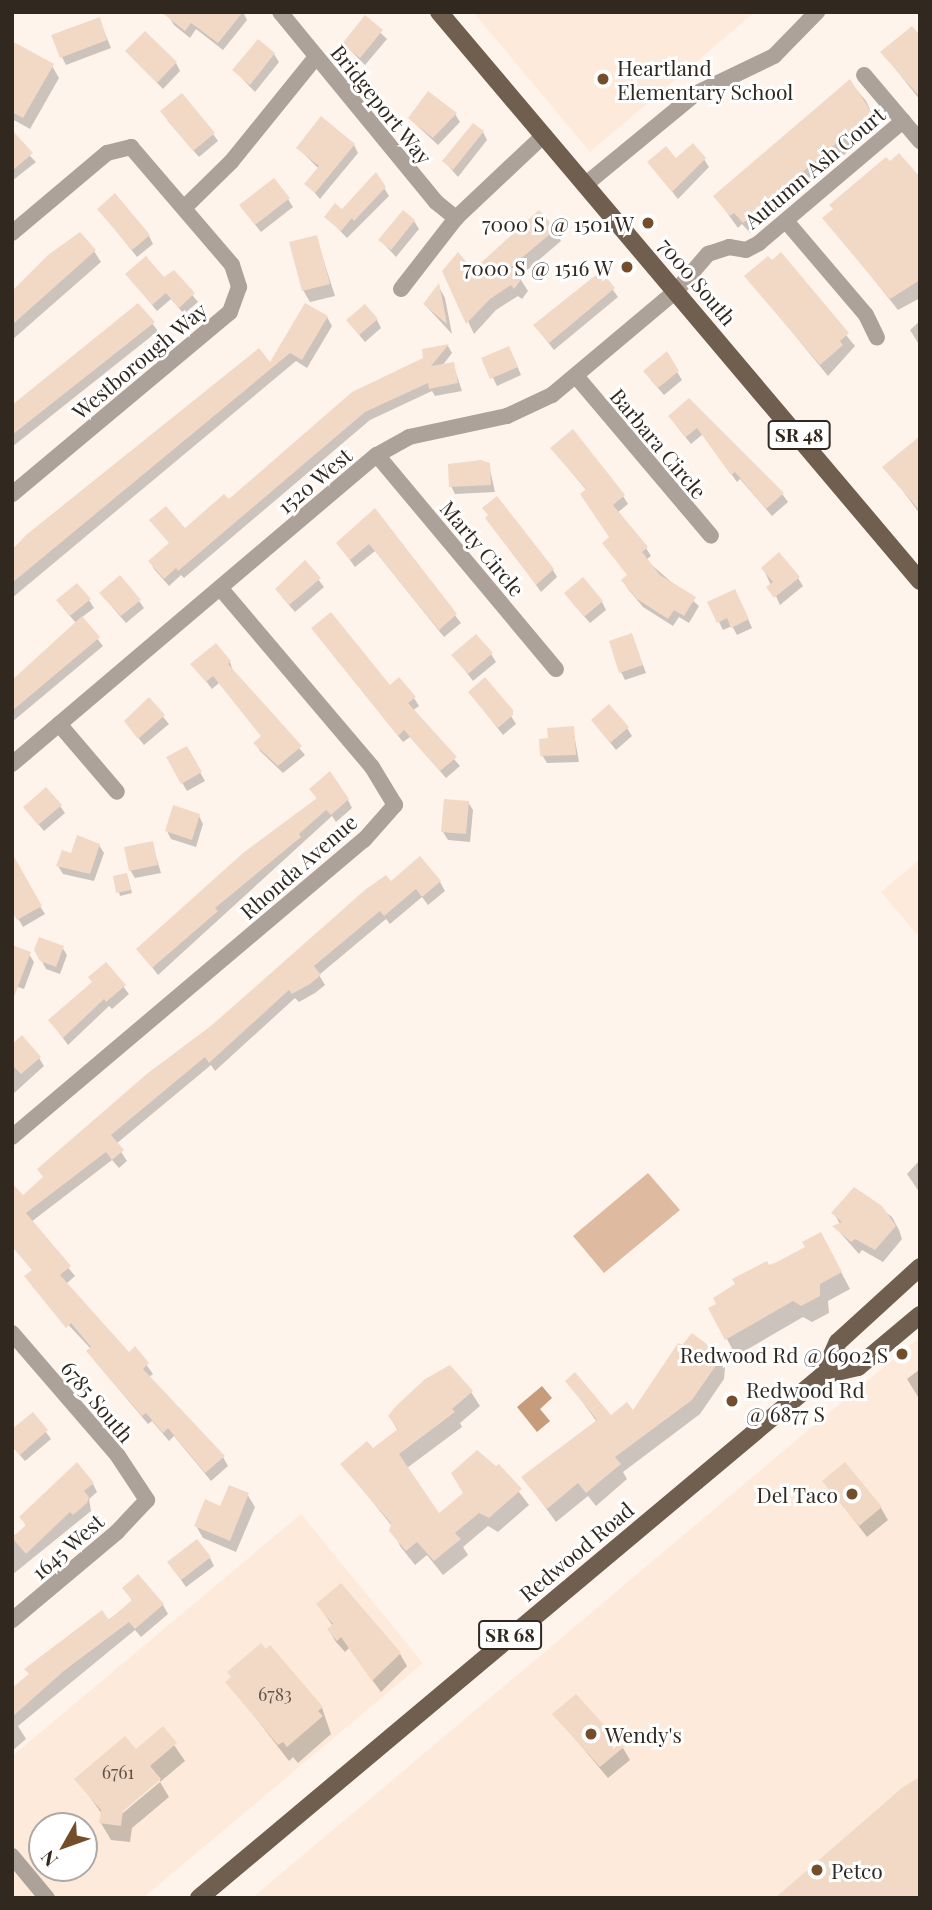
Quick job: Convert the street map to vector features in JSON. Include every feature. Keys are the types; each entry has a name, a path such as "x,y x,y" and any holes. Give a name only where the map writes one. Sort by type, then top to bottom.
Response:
{"main road":[{"name":"7000 South","path":"439,12 677,290 920,581"},
{"name":"Redwood Road","path":"199,1898 823,1375 838,1342 920,1267"},
{"name":"Redwood Road","path":"823,1375 858,1367 920,1315"}],"street":[{"name":"Bridgeport Way","path":"279,12 436,202 456,218"},
{"path":"586,184 695,94 774,56 817,12"},
{"path":"184,208 231,163 316,57"},
{"name":"Autumn Ash Court","path":"677,290 717,250 736,251 760,243 903,121 864,75"},
{"path":"903,121 920,141"},
{"path":"401,289 456,218 544,135"},
{"name":"Westborough Way","path":"12,233 107,153 118,146 131,147 232,265 239,287 236,304 12,494"},
{"path":"786,221 866,315 877,338"},
{"name":"1520 West","path":"12,764 377,454 409,437 528,408 576,376 677,290"},
{"name":"Barbara Circle","path":"576,376 711,537"},
{"name":"Marty Circle","path":"377,454 556,669"},
{"name":"Rhonda Avenue","path":"12,1137 364,840 395,805 372,766 220,587"},
{"path":"60,724 117,792"},
{"name":"6785 South","path":"12,1333 118,1455 147,1500"},
{"name":"1645 West","path":"12,1620 147,1500"},
{"path":"12,1856 47,1898"}],"shaded area":[{"name":"Heartland Elementary School","path":"473,12 755,12 590,152"},
{"path":"920,859 920,938 881,892"},
{"path":"648,1173 680,1210 604,1273 573,1236"},
{"path":"920,1337 920,1898 252,1898 800,1437"},
{"path":"542,1386 552,1398 540,1409 550,1421 537,1432 517,1407"},
{"path":"301,1514 423,1663 143,1898 12,1898 12,1756"}],"building":[{"path":"161,12 243,12 218,43 191,23 185,31"},
{"path":"365,15 383,30 360,58 342,44"},
{"path":"100,17 107,40 60,58 51,35"},
{"path":"912,26 920,35 920,97 880,52"},
{"path":"145,31 177,62 157,83 125,51"},
{"path":"258,39 275,53 250,85 232,70"},
{"path":"12,41 54,64 23,118 12,112"},
{"path":"850,79 872,113 743,223 734,213 730,216 713,196"},
{"path":"428,91 457,113 433,138 408,118"},
{"path":"182,93 215,133 193,151 160,111"},
{"path":"321,116 355,144 315,193 304,184 319,166 296,148"},
{"path":"473,123 484,131 453,170 442,161"},
{"path":"12,130 33,153 12,171"},
{"path":"693,143 706,158 672,192 647,162 666,146 676,158"},
{"path":"899,153 920,177 920,280 890,299 822,218 833,209 829,205 886,157 890,161"},
{"path":"376,172 386,187 354,221 352,218 341,231 324,217 335,203 342,209"},
{"path":"274,178 290,198 255,225 239,205"},
{"path":"115,193 150,235 132,250 97,209"},
{"path":"403,210 415,220 391,250 378,240"},
{"path":"539,210 556,229 511,267 523,277 514,289 511,285 490,299 466,324 442,271 458,252 473,270"},
{"path":"80,232 96,250 12,325 12,291 48,255"},
{"path":"317,235 330,284 302,291 289,242"},
{"path":"781,252 849,333 840,341 843,345 820,365 744,276 768,256 772,260"},
{"path":"146,256 164,277 174,270 195,293 179,308 166,293 152,305 125,274"},
{"path":"601,271 615,288 549,343 533,325"},
{"path":"439,283 447,324 423,304"},
{"path":"138,303 155,322 12,435 12,405"},
{"path":"305,303 328,316 302,360 290,353 12,583 12,550 26,535 259,348 270,362"},
{"path":"365,304 378,319 359,335 346,320"},
{"path":"449,344 431,366 454,362 458,383 429,389 428,383 365,412 178,571 176,568 164,579 148,561 169,543 149,520 166,506 185,528 224,494 229,499 352,392 423,358 422,349"},
{"path":"509,346 518,367 490,379 481,358"},
{"path":"667,351 679,371 658,388 643,371"},
{"path":"689,398 784,493 766,509 735,472 731,475 697,428 686,437 668,416"},
{"path":"573,429 625,495 613,505 648,547 642,552 660,575 696,597 684,616 674,610 668,619 637,599 621,580 627,575 602,543 609,537 580,494 586,489 550,448"},
{"path":"920,436 920,511 882,467"},
{"path":"481,460 490,463 491,485 449,487 448,464"},
{"path":"497,496 554,569 536,585 485,518 488,515 482,508"},
{"path":"375,508 457,614 439,630 369,544 350,560 336,543"},
{"path":"779,552 800,577 774,598 766,587 773,582 761,568"},
{"path":"305,560 321,578 289,605 275,589"},
{"path":"120,575 141,600 121,616 99,593"},
{"path":"583,577 603,601 584,617 564,593"},
{"path":"77,583 91,599 70,616 56,600"},
{"path":"735,589 749,619 731,628 727,618 717,623 707,602"},
{"path":"331,612 390,685 399,677 416,697 408,703 457,757 440,771 404,730 398,736 311,628"},
{"path":"82,616 100,637 12,711 12,680"},
{"path":"632,633 643,665 619,673 609,641"},
{"path":"476,634 493,653 468,674 451,655"},
{"path":"216,643 231,661 228,664 302,746 278,766 253,743 261,736 213,676 206,682 190,664"},
{"path":"485,677 513,710 513,715 498,728 468,692"},
{"path":"149,697 165,715 138,739 124,721"},
{"path":"609,704 629,727 610,743 591,720"},
{"path":"574,726 576,755 540,756 539,739 548,738 547,728"},
{"path":"187,746 202,772 181,784 166,757"},
{"path":"330,771 349,799 331,815 326,810 299,834 301,837 215,908 218,911 152,968 136,949 243,853 317,798 309,789"},
{"path":"46,787 62,805 38,825 23,807"},
{"path":"444,799 469,801 466,834 441,832"},
{"path":"173,805 200,814 192,840 165,831"},
{"path":"77,835 100,844 90,874 56,866 62,850 71,853"},
{"path":"153,841 158,865 129,871 124,847"},
{"path":"12,853 42,906 17,920 12,912"},
{"path":"420,856 441,881 422,897 416,889 384,916 380,911 314,966 321,975 292,994 289,990 209,1063 205,1057 111,1135 124,1150 112,1160 106,1152 26,1213 71,1266 60,1275 129,1352 135,1346 149,1363 143,1369 225,1456 205,1473 168,1428 163,1433 146,1413 142,1416 86,1351 91,1347 71,1323 66,1328 24,1276 32,1270 12,1246 12,1183 23,1195 43,1177 37,1169 148,1073 212,1025 366,889 386,875 391,881"},
{"path":"127,873 131,890 116,893 113,876"},
{"path":"39,937 64,946 56,967 40,961 34,950"},
{"path":"12,945 31,952 14,997 12,997"},
{"path":"106,962 126,985 106,1002 104,999 63,1038 48,1020 92,982 88,977"},
{"path":"22,1035 41,1057 21,1074 12,1065 12,1044"},
{"path":"854,1187 882,1206 896,1226 875,1250 855,1239 851,1242 832,1226 842,1222 831,1213"},
{"path":"821,1232 842,1272 820,1284 820,1296 801,1306 793,1301 725,1340 708,1308 716,1304 713,1298 735,1284 732,1279 767,1261 769,1265 777,1262 805,1247 802,1242"},
{"path":"692,1333 717,1352 717,1364 692,1400 615,1457 621,1464 586,1493 578,1483 547,1509 521,1477 597,1420 565,1381 575,1372 611,1415 627,1402 633,1410 678,1343 682,1345"},
{"path":"450,1365 473,1391 452,1409 455,1412 399,1454 439,1513 463,1493 451,1473 477,1450 496,1466 499,1464 522,1489 489,1518 479,1513 455,1533 461,1539 434,1561 417,1542 406,1551 389,1531 391,1523 340,1464 367,1441 373,1448 398,1429 388,1416 395,1407 425,1379"},
{"path":"33,1412 48,1430 20,1455 12,1446 12,1429"},
{"path":"77,1462 94,1483 84,1491 89,1497 87,1503 73,1515 70,1512 26,1554 12,1538 26,1525 19,1517"},
{"name":"Del Taco","path":"845,1462 882,1507 859,1526 822,1481"},
{"path":"229,1485 249,1493 230,1541 194,1526 205,1499 220,1506"},
{"path":"197,1539 211,1557 181,1580 167,1562"},
{"path":"138,1574 164,1604 135,1629 129,1622 65,1670 12,1717 12,1688 29,1674 24,1669 102,1610 109,1620 132,1600 122,1588"},
{"path":"341,1583 401,1653 372,1681 341,1637 337,1641 327,1629 333,1624 316,1604"},
{"path":"261,1643 266,1649 270,1645 323,1707 318,1711 323,1716 287,1747 283,1742 278,1745 225,1682 231,1677 227,1672"},
{"name":"Wendy's","path":"576,1694 624,1747 600,1767 552,1714"},
{"path":"163,1726 177,1743 150,1766 161,1779 123,1811 121,1826 99,1823 101,1810 74,1779 125,1736 136,1749"},
{"path":"920,1777 920,1898 775,1898 903,1787"}],"place":[{"name":"Heartland Elementary School","path":"603,79"},
{"name":"7000 S @ 1501 W","path":"648,223"},
{"name":"7000 S @ 1516 W","path":"627,267"},
{"name":"Redwood Rd @ 6902 S","path":"902,1354"},
{"name":"Redwood Rd @ 6877 S","path":"732,1401"},
{"name":"Del Taco","path":"852,1494"},
{"name":"Wendy's","path":"591,1734"},
{"name":"Petco","path":"817,1870"}]}
